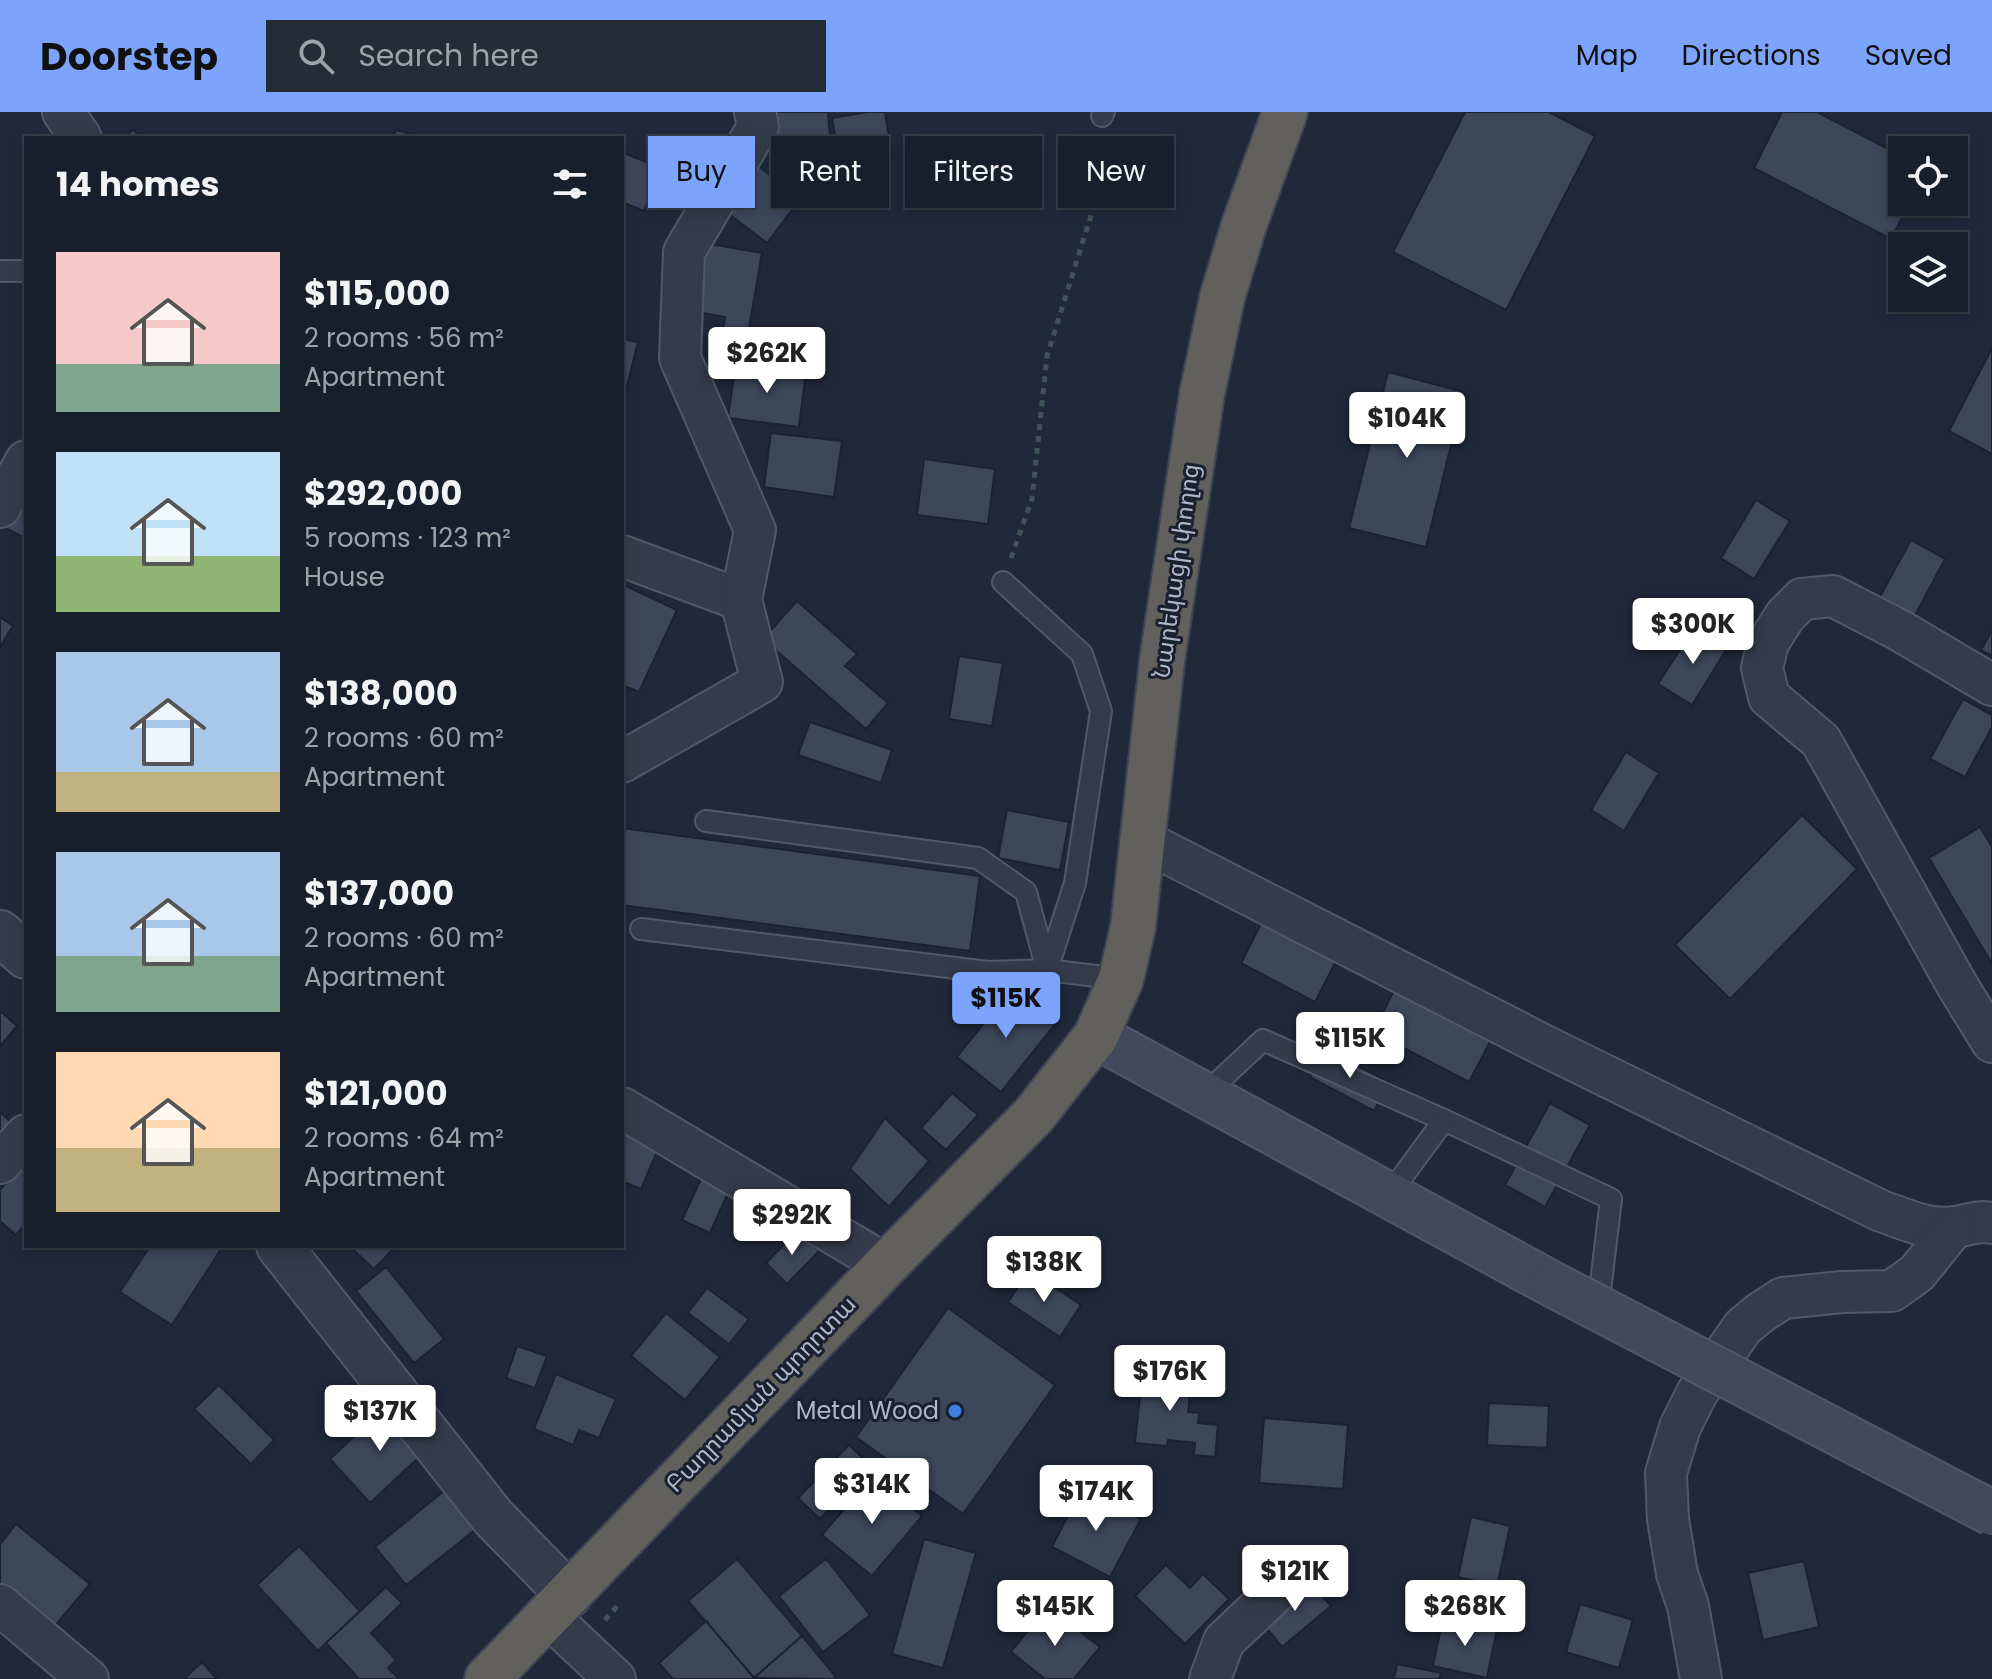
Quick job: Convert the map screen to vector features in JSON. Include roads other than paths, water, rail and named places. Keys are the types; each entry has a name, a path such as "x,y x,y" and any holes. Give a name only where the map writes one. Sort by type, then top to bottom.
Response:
{"highway":[{"name":"Նարեկացի փողոց","path":"1096,1036 1121,979 1133,927 1162,661 1202,394 1222,298 1244,225 1285,112"},
{"name":"Բաղրամյան պողոտա","path":"487,1679 1034,1115 1096,1036"}],"main road":[{"path":"1096,1036 1552,1284 1992,1513"}],"street":[{"path":"63,112 80,136"},
{"path":"624,761 762,682 741,600 755,530 680,358 684,252 758,127 755,112"},
{"path":"0,507 24,465"},
{"path":"624,557 741,600"},
{"path":"1992,685 1899,630 1833,596 1802,599 1785,616 1768,643 1762,668 1769,697 1821,741 1926,931 1992,1042"},
{"path":"1142,840 1543,1045 1881,1211 1926,1227 1979,1220"},
{"path":"624,1109 871,1256 884,1267"},
{"path":"0,1163 24,1137"},
{"path":"1701,1679 1688,1606 1677,1574 1668,1519 1666,1473 1680,1427 1697,1393 1743,1327 1783,1298 1892,1291 1979,1220"},
{"path":"281,1248 493,1517 615,1679"},
{"path":"1210,1679 1224,1641 1294,1575"},
{"path":"0,1605 88,1679"}],"lane":[{"path":"0,271 24,271"},
{"path":"1003,582 1082,654 1101,711 1075,883 1047,970"},
{"path":"706,821 978,858 1026,892 1047,970"},
{"path":"641,929 988,972 1047,970 1121,979"},
{"path":"1204,1095 1263,1040 1444,1120 1611,1199 1598,1308"},
{"path":"1389,1195 1444,1120"}],"place":[{"name":"Metal Wood","path":"955,1411"}]}
